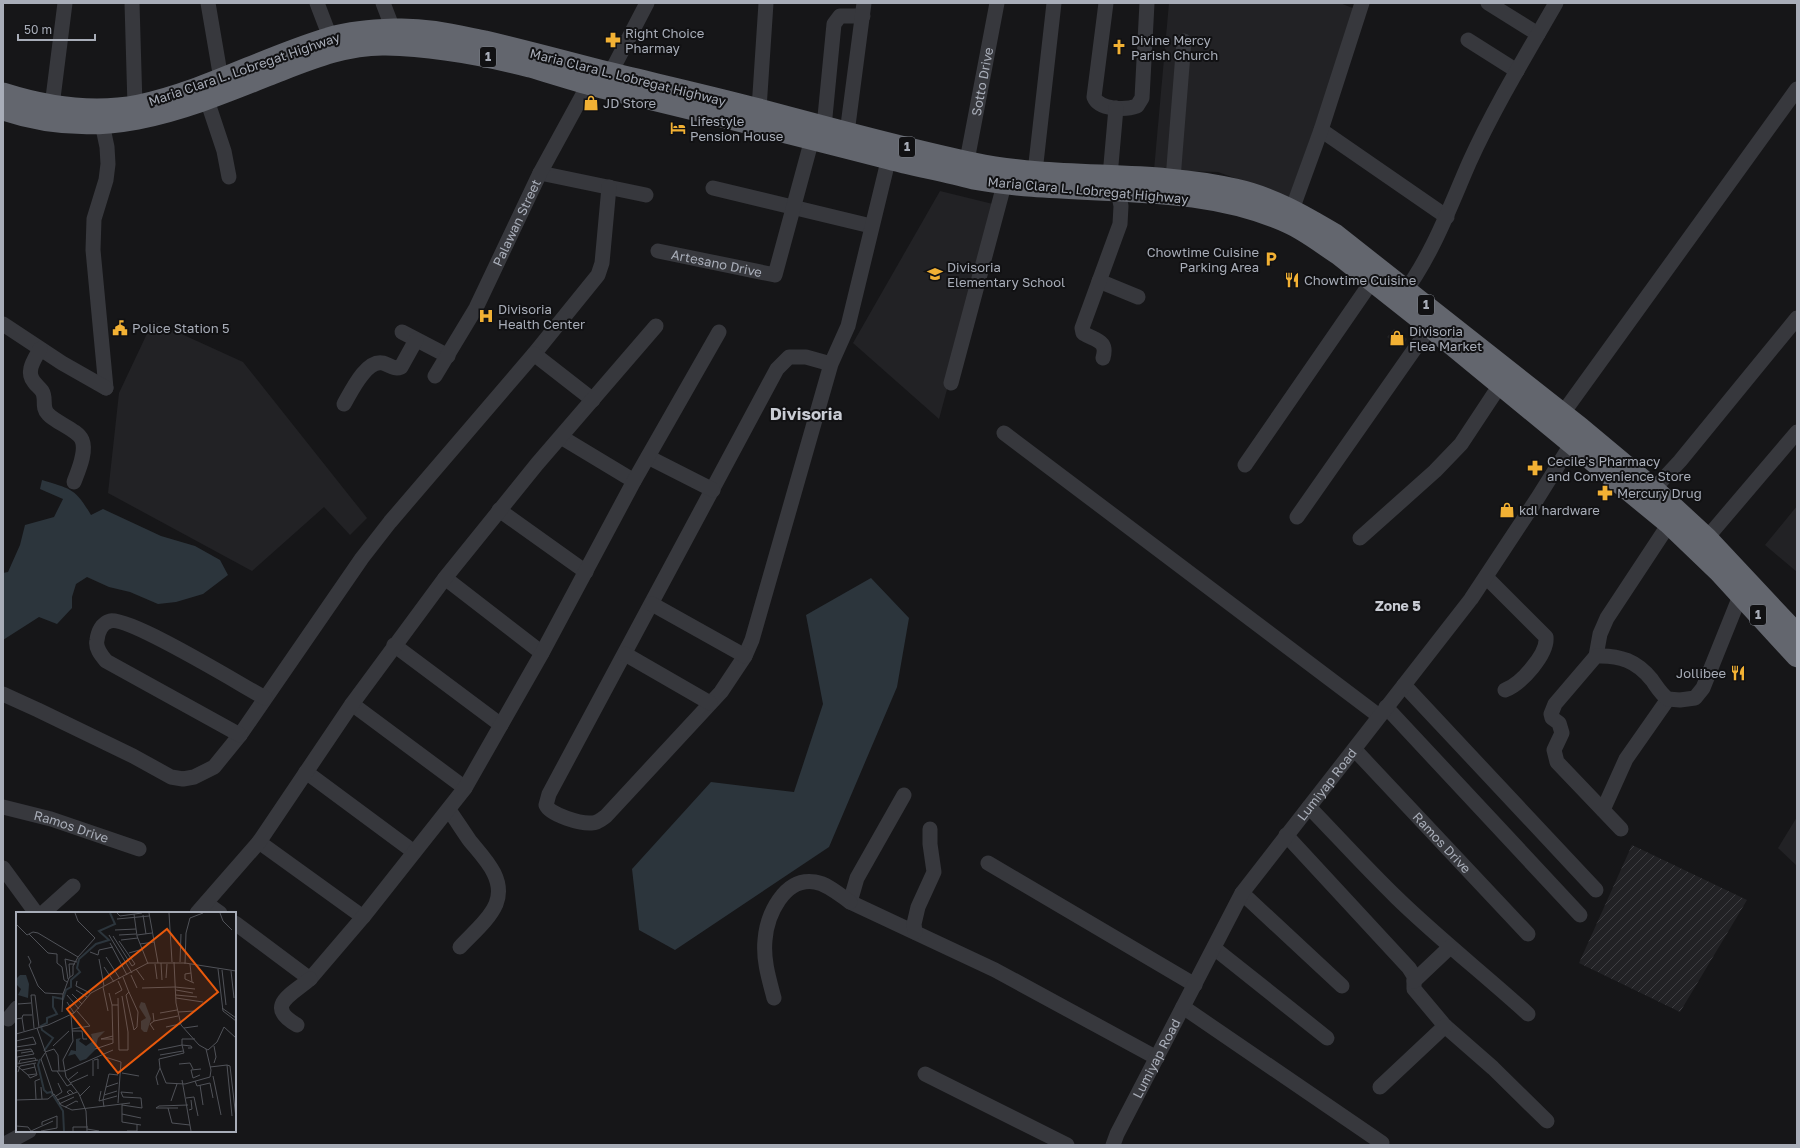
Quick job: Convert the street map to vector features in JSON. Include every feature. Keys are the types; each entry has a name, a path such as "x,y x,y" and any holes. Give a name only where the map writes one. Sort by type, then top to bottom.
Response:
{"highway":[{"name":"Maria Clara L. Lobregat Highway","path":"136,112 162,99 221,79 330,37 393,29 440,32 599,75 748,122 818,133 966,169 1004,185 1114,184 1173,179 1234,188 1290,216 1335,234 1403,295 1563,414 1576,435 1669,524 1702,543 1740,596 1797,657"},
{"name":"Maria Clara L. Lobregat Highway","path":"3,110 16,114 60,122 136,112 174,111 207,100 335,51 383,45 438,48 528,67 599,75 759,109 818,133 847,133 890,151"},
{"name":"Maria Clara L. Lobregat Highway","path":"3,93 101,117"},
{"name":"Maria Clara L. Lobregat Highway","path":"966,169 1035,172 1220,202 1290,216 1310,235 1372,281 1403,295 1430,327 1500,385 1654,489 1702,543 1797,634"}],"street":[{"path":"52,106 64,3"},
{"path":"132,3 136,112"},
{"path":"208,3 221,79"},
{"path":"317,3 330,37"},
{"path":"383,3 393,29"},
{"name":"Palawan Street","path":"435,376 476,308 540,173 599,75 647,3"},
{"path":"759,109 766,3"},
{"name":"Sotto Drive","path":"966,169 997,3"},
{"path":"1035,172 1054,3"},
{"path":"1106,3 1094,97 1102,105 1116,108 1137,106 1142,98 1147,3 1139,3"},
{"path":"1488,3 1538,34"},
{"path":"1403,295 1429,255 1470,162 1517,71 1556,3"},
{"path":"1290,216 1321,130 1352,30 1358,4"},
{"path":"793,207 818,133 834,24 840,16 863,9 847,133"},
{"path":"1468,40 1517,71"},
{"path":"1173,179 1184,41"},
{"path":"1563,414 1797,89"},
{"path":"207,100 224,151 229,176"},
{"path":"1104,358 1105,350 1103,344 1083,332 1082,328 1120,224 1121,206 1114,184 1116,108"},
{"path":"3,324 62,363 106,388 93,250 94,219 106,180 108,164 107,147 101,117"},
{"path":"1321,130 1447,217"},
{"path":"831,364 797,356 789,357 783,362 548,794 546,805 552,812 586,823 593,823 603,819 710,703 730,680 746,656 752,640 831,364 848,326 890,151"},
{"path":"540,173 646,195"},
{"path":"951,383 1004,185"},
{"path":"3,694 133,756 171,778 194,777 214,767 240,735 357,564 390,522 534,354 598,275 602,262 609,187"},
{"path":"713,188 871,226"},
{"name":"Artesano Drive","path":"658,251 775,275 793,207"},
{"path":"1099,281 1138,297"},
{"path":"1245,465 1372,281"},
{"path":"1654,489 1680,461 1797,318"},
{"path":"216,912 202,908 241,865 258,842 394,645 499,510 656,326"},
{"path":"1297,516 1430,327"},
{"path":"402,332 448,356"},
{"path":"297,1024 285,1018 282,1013 281,1007 284,1001 310,979 363,917 465,788 542,653 634,481 719,332"},
{"path":"344,404 356,382 365,370 374,364 382,362 393,368 401,367 416,340"},
{"path":"40,349 29,371 30,377 43,392 44,409 49,415 76,433 82,439 83,454 74,482"},
{"path":"534,354 593,400"},
{"path":"1360,538 1435,471 1461,444 1500,385"},
{"path":"1702,543 1797,432"},
{"path":"1004,433 1382,712 1580,915"},
{"name":"Lumiyap Road","path":"1113,1145 1242,893 1286,835 1355,750 1382,712 1486,577 1576,435"},
{"path":"561,437 634,481"},
{"path":"648,457 713,490"},
{"path":"499,510 586,572"},
{"path":"1621,829 1557,762 1554,750 1561,737 1562,729 1551,714 1555,704 1596,656 1600,634 1607,618 1669,524"},
{"path":"1486,577 1546,637 1544,649 1521,681 1505,690"},
{"path":"445,578 542,653"},
{"path":"1596,656 1610,656 1630,660 1642,669 1668,699 1690,699 1699,694 1740,596"},
{"path":"652,604 746,656"},
{"path":"240,735 106,661 98,651 96,642 98,633 103,624 109,621 117,621 145,632 264,698"},
{"path":"394,645 501,724"},
{"path":"625,654 710,703"},
{"path":"1404,685 1596,890"},
{"path":"1602,810 1626,759 1668,699"},
{"path":"352,704 465,788"},
{"name":"Ramos Drive","path":"1355,750 1528,934"},
{"path":"306,772 414,852"},
{"path":"850,902 857,878 904,795"},
{"path":"1309,807 1395,896 1450,947 1477,968 1528,1014"},
{"name":"Ramos Drive","path":"4,809 50,819 139,849"},
{"path":"449,810 489,864 494,874 498,889 496,904 489,915 460,947"},
{"path":"914,932 914,924 918,907 934,872 930,844 930,829"},
{"path":"1286,835 1409,968 1414,976 1414,989 1445,1026 1493,1068 1547,1121"},
{"path":"258,842 363,917"},
{"path":"988,863 1195,985"},
{"path":"3,868 35,912"},
{"path":"774,998 766,966 765,941 768,920 779,900 787,890 805,882 816,882 826,886 850,902 995,970 1157,1058"},
{"path":"44,912 73,886"},
{"path":"1242,893 1342,986"},
{"path":"236,925 310,979"},
{"path":"1414,981 1450,947"},
{"path":"1214,948 1327,1038"},
{"path":"1183,1007 1382,1144"},
{"path":"1380,1088 1445,1026"},
{"path":"925,1074 1067,1145"},
{"path":"3,1145 27,1132"}],"shaded area":[{"path":"1169,3 1340,3 1355,9 1292,199 1218,172 1154,170"},
{"name":"Divisoria Elementary School","path":"940,191 997,205 939,419 853,343"},
{"path":"153,321 243,362 367,518 350,535 324,507 252,571 108,493 119,393"},
{"name":"Divisoria Flea Market","path":"1394,329 1407,339 1401,348 1387,337"},
{"path":"42,480 60,485 76,494 91,515 103,509 161,536 195,546 220,560 228,575 203,594 176,602 158,604 130,592 109,587 87,577 76,584 72,597 72,608 57,624 39,617 3,640 3,573 8,572 20,545 25,525 54,517 63,499 40,489"},
{"path":"1797,506 1797,572 1765,545"},
{"path":"871,578 909,618 897,687 829,847 675,950 639,930 632,869 711,782 794,792 823,704 806,615"},
{"path":"1797,817 1797,866 1778,848"},
{"path":"1632,845 1747,900 1680,1012 1579,963"}],"place":[{"name":"Right Choice Pharmay","path":"613,40"},
{"name":"Divine Mercy Parish Church","path":"1119,47"},
{"name":"JD Store","path":"591,103"},
{"name":"Lifestyle Pension House","path":"678,128"},
{"name":"Chowtime Cuisine Parking Area","path":"1271,259"},
{"name":"Divisoria Elementary School","path":"935,274"},
{"name":"Chowtime Cuisine","path":"1292,280"},
{"name":"Divisoria Health Center","path":"486,316"},
{"name":"Police Station 5","path":"120,328"},
{"name":"Divisoria Flea Market","path":"1397,338"},
{"name":"Cecile's Pharmacy and Convenience Store","path":"1535,468"},
{"name":"Mercury Drug","path":"1605,493"},
{"name":"kdl hardware","path":"1507,510"},
{"name":"Jollibee","path":"1738,673"}],"district":[{"name":"Divisoria","path":"806,414"},
{"name":"Zone 5","path":"1398,606"}]}
